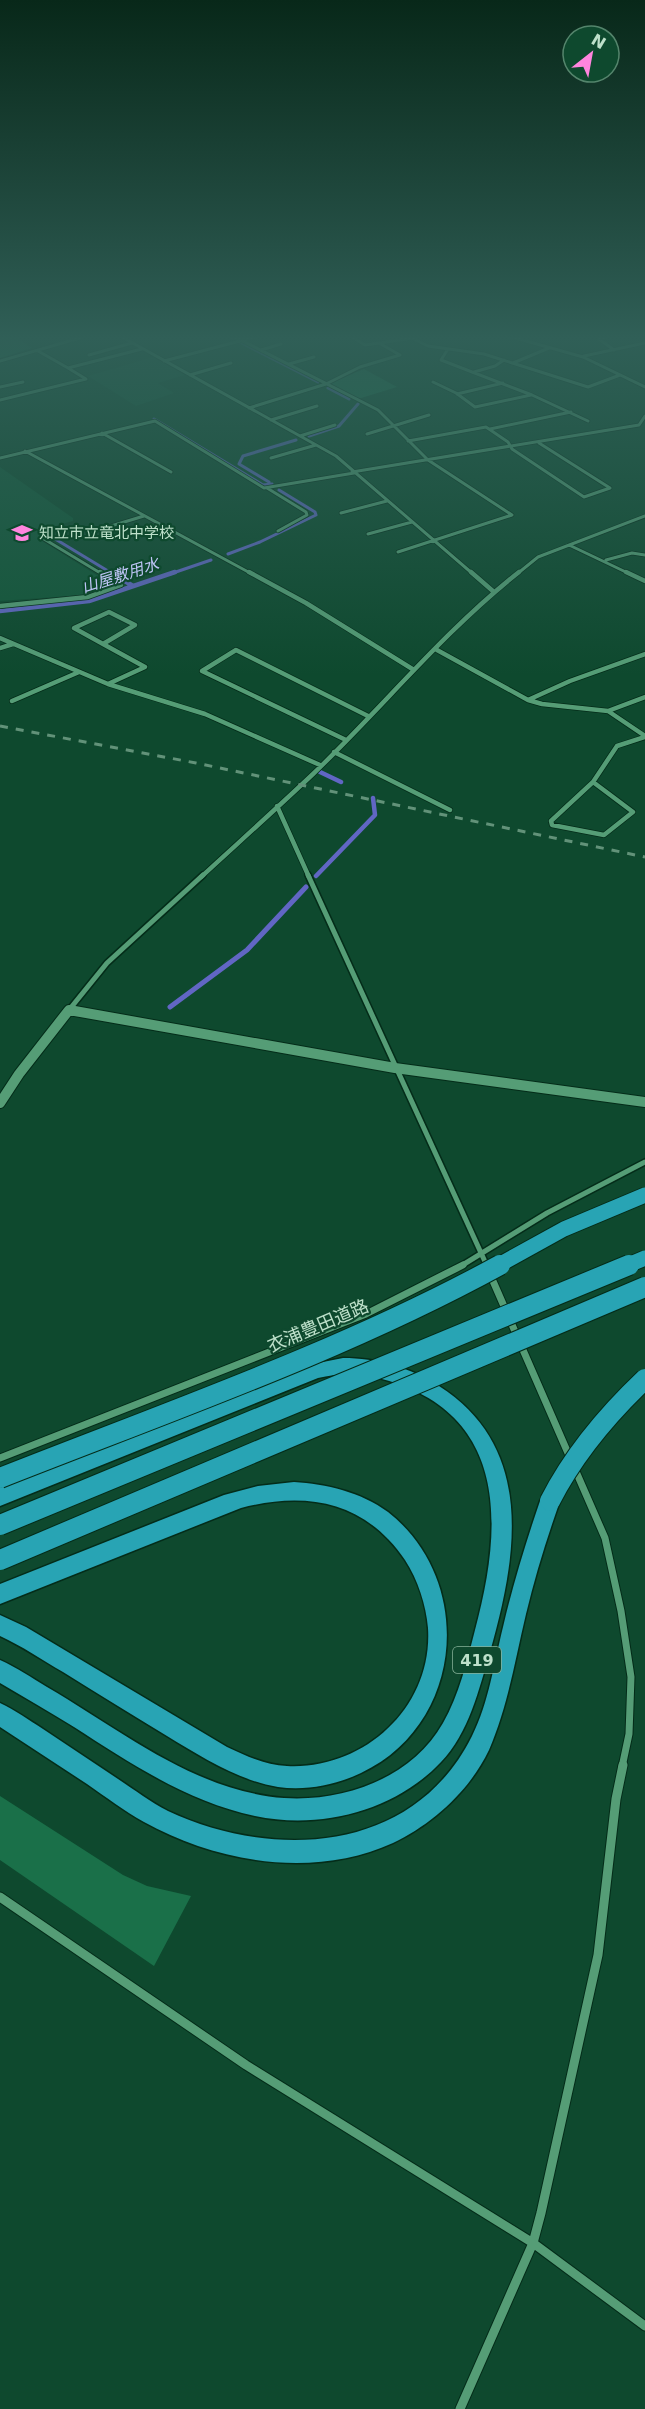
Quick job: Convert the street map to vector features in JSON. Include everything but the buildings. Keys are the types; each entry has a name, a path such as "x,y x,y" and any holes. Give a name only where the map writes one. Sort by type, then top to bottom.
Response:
{"highway":[{"name":"衣浦豊田道路","path":"0,1478 327,1348 434,1300 564,1229 645,1195"},
{"path":"0,1525 645,1258"},
{"path":"0,1560 645,1287"},
{"name":"419","path":"0,1497 321,1369 351,1366 392,1372 437,1393 457,1408 480,1435 492,1461 499,1483 501,1537 492,1608 468,1688 455,1720 436,1751 408,1778 374,1797 328,1807 284,1809 239,1801 161,1771 0,1671"},
{"name":"419","path":"0,1714 158,1818 204,1837 259,1850 313,1850 357,1845 395,1831 434,1803 463,1770 479,1746 496,1705 530,1559 550,1501 561,1477 583,1443 611,1410 645,1379"},
{"name":"419","path":"0,1594 244,1497 293,1491 336,1496 380,1518 405,1544 422,1572 435,1609 439,1643 433,1674 423,1701 405,1728 385,1748 366,1761 342,1770 316,1776 286,1777 251,1770 219,1755 19,1634 0,1625"}],"street":[{"path":"0,458 35,449"},
{"path":"131,449 171,472"},
{"path":"201,449 264,488 491,449"},
{"path":"271,458 301,449"},
{"path":"324,449 336,456 494,592"},
{"path":"398,552 512,515 428,460 417,449"},
{"path":"513,449 584,497 610,488 549,449"},
{"path":"25,452 306,603 414,670"},
{"path":"267,487 306,512 307,515 278,531"},
{"path":"341,513 387,501"},
{"path":"88,533 144,516"},
{"path":"0,1103 69,1010 115,955 334,752 494,592 538,557 645,516"},
{"path":"368,534 412,522"},
{"path":"0,606 88,597 121,585 44,539"},
{"path":"569,545 645,581"},
{"path":"605,561 632,553 645,555"},
{"path":"103,644 135,625 109,612 74,628 103,644 145,667 108,684"},
{"path":"0,638 108,684 204,714 320,765"},
{"path":"0,648 14,644"},
{"path":"346,740 202,671 236,650 368,716"},
{"path":"437,650 528,700 542,704 608,711 645,697"},
{"path":"528,700 570,681 645,654"},
{"path":"12,701 79,672"},
{"path":"608,711 645,736"},
{"path":"593,782 633,812 604,835 552,825 551,821 593,782 616,746 645,736"},
{"path":"334,752 450,810"},
{"path":"277,806 395,1068 440,1159 592,1504 605,1538 621,1611 631,1677 629,1734 616,1798 598,1955 533,2242 460,2409"},
{"path":"69,1010 395,1068 645,1102"},
{"path":"0,1458 366,1314 428,1284 547,1213 645,1162"},
{"path":"0,1897 246,2066 533,2242 645,2326"}],"shaded area":[{"name":"知立市立竜北中学校","path":"0,467 73,518 73,521 41,530 49,536 42,541 111,584 85,595 0,601"},
{"path":"0,1796 123,1875 147,1886 191,1896 154,1966 0,1860"}],"waterway":[{"path":"204,449 263,485 272,484"},
{"name":"山屋敷用水","path":"265,449 243,456 239,464 269,482"},
{"name":"山屋敷用水","path":"228,554 260,542 316,515 315,512 279,490"},
{"path":"42,531 113,574"},
{"name":"山屋敷用水","path":"170,574 211,560"},
{"path":"110,572 133,586"},
{"name":"山屋敷用水","path":"0,611 89,601 175,572"},
{"path":"320,772 341,782"},
{"path":"316,876 375,815 373,798"},
{"path":"170,1007 247,950 306,887"}],"railway":[{"path":"0,726 196,763 645,857"}],"place":[{"name":"知立市立竜北中学校","path":"22,533"}]}
